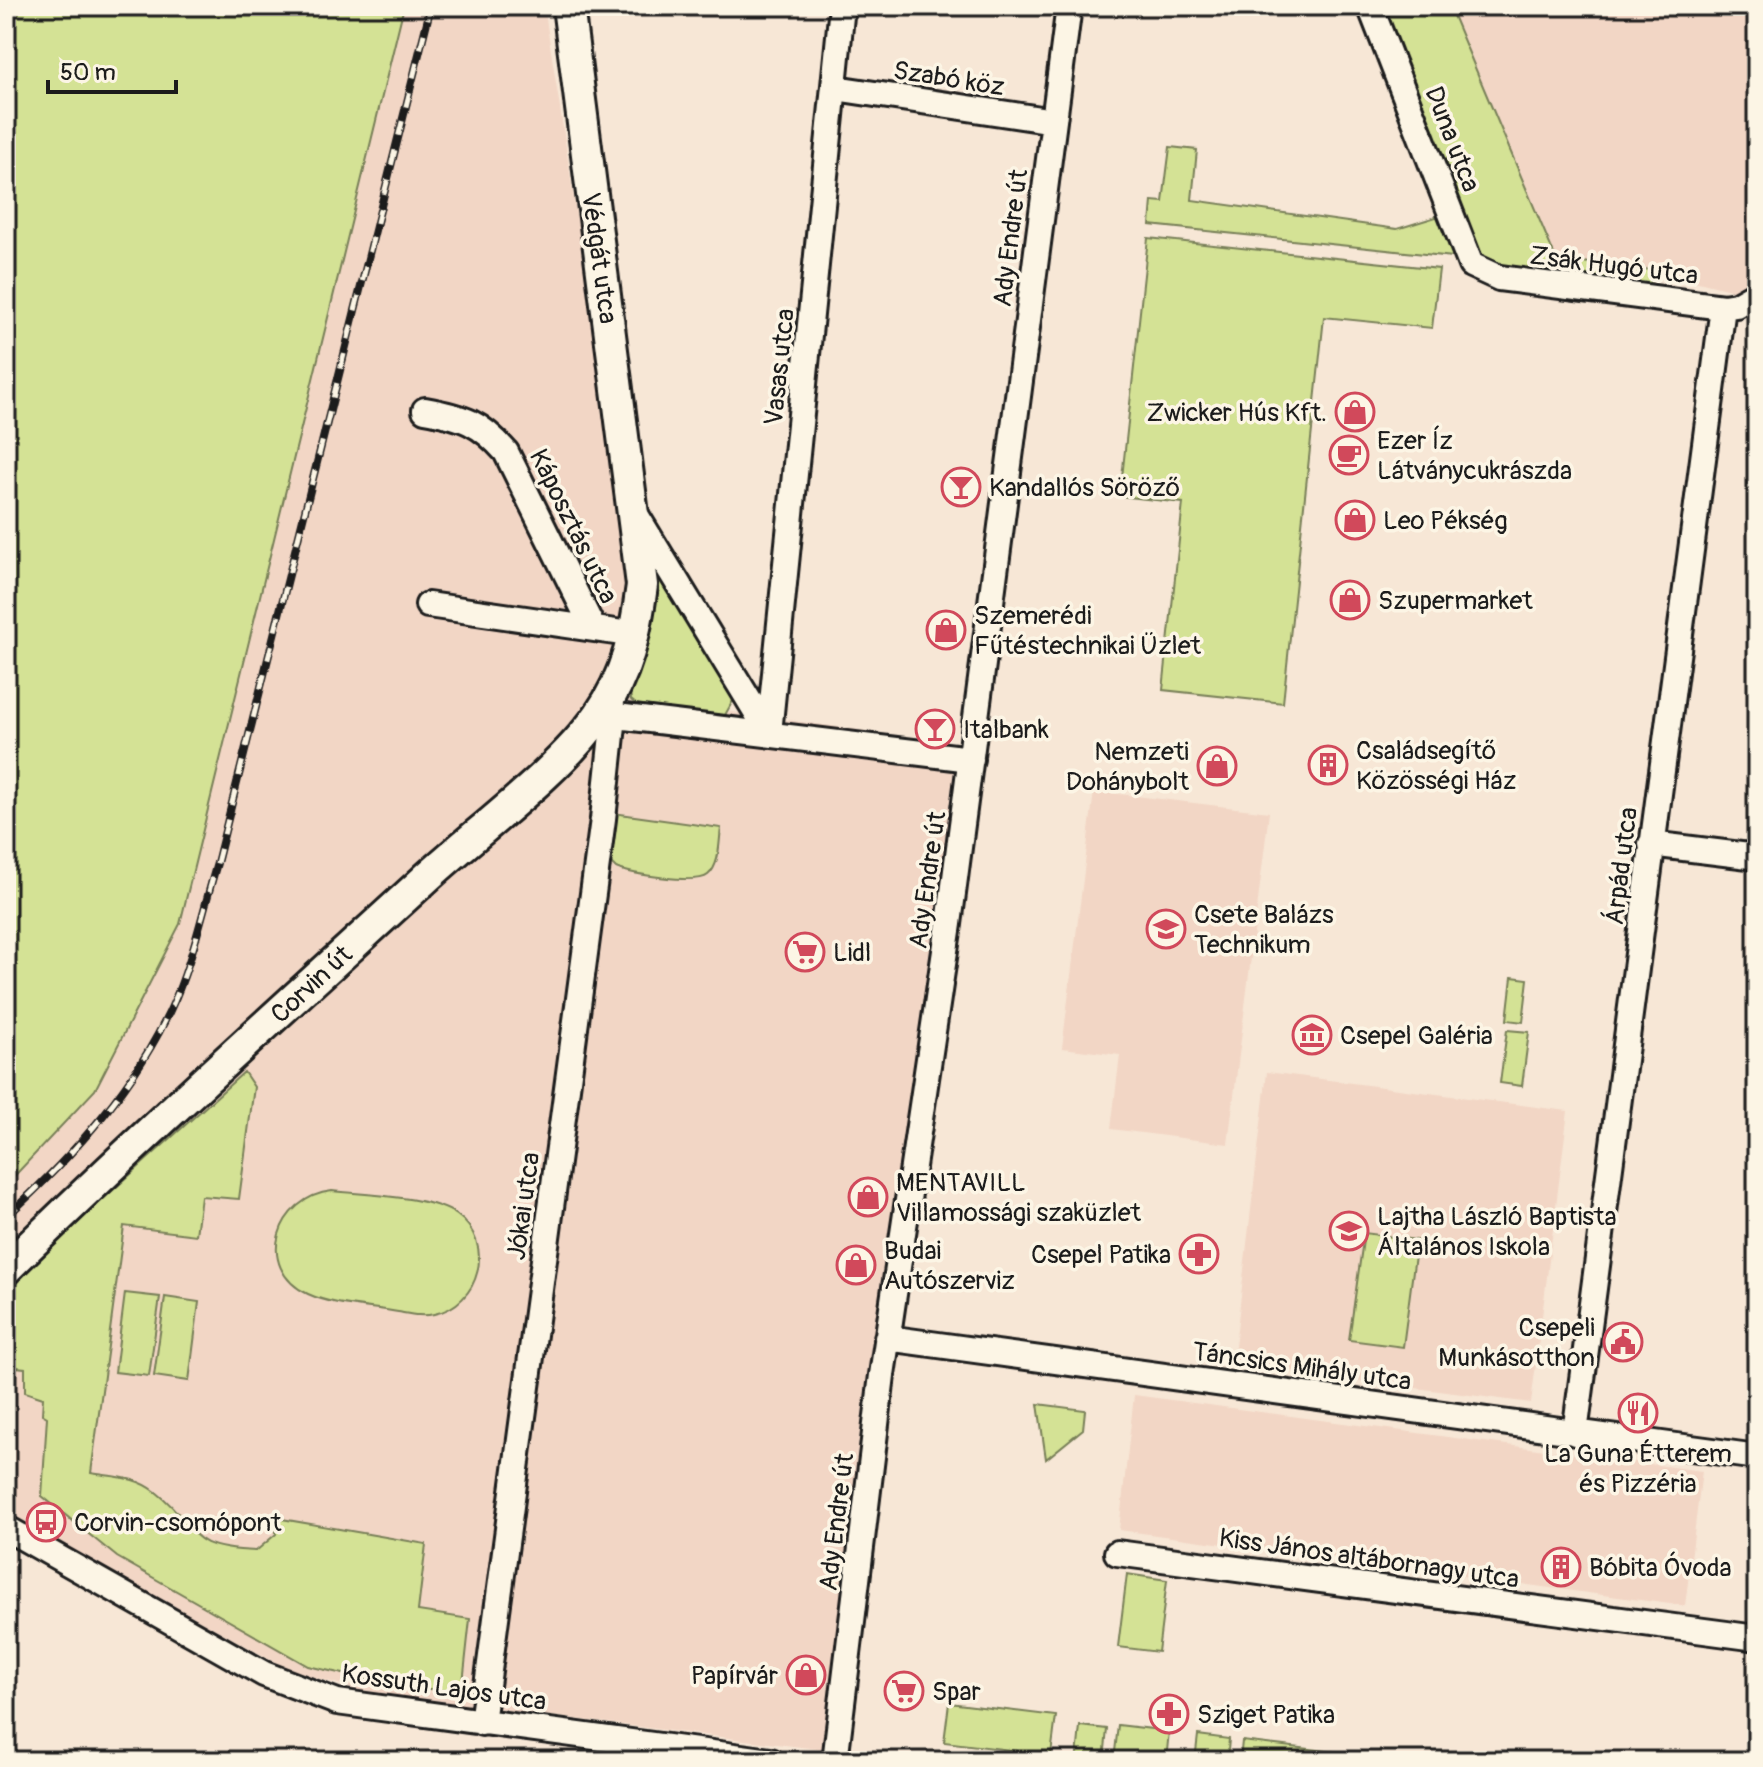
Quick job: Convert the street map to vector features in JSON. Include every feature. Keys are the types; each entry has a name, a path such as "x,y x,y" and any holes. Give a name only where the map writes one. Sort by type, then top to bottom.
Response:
{"main road":[{"name":"Védgát utca","path":"568,6 642,585 636,635 608,709"},
{"name":"Corvin út","path":"6,1269 443,863 576,745 608,709"}],"street":[{"name":"Vasas utca","path":"769,733 842,6"},
{"name":"Ady Endre út","path":"835,1761 887,1338 971,759 1069,6"},
{"name":"Duna utca","path":"1370,6 1471,265 1499,278"},
{"name":"Szabó köz","path":"835,88 1054,121"},
{"name":"Zsák Hugó utca","path":"1499,278 1723,307"},
{"path":"1723,307 1736,305 1757,293"},
{"name":"Árpád utca","path":"1575,1433 1723,307"},
{"name":"Káposztás utca","path":"425,410 465,418 491,435 506,452 593,628 636,635"},
{"name":"Védgát utca","path":"634,511 769,733"},
{"path":"428,605 593,628"},
{"path":"608,709 971,759"},
{"name":"Jókai utca","path":"482,1723 608,709"},
{"path":"1651,844 1757,857"},
{"name":"Táncsics Mihály utca","path":"887,1338 1757,1457"},
{"name":"Kossuth Lajos utca","path":"6,1528 236,1659 299,1690 376,1710 771,1761"},
{"name":"Kiss János altábornagy utca","path":"1117,1553 1757,1638"}],"shaded area":[{"path":"404,6 544,6 642,633 606,694 986,748 833,1751 373,1694 289,1670 6,1513 6,1185 95,1090 180,924"},
{"path":"1449,6 1757,6 1757,281 1738,292 1651,270 1556,259"},
{"name":"Csete Balázs Technikum","path":"1094,791 1269,812 1228,1144 1111,1129 1120,1055 1062,1048"},
{"name":"Lajtha László Baptista Általános Iskola","path":"1267,1072 1568,1111 1531,1403 1233,1364"},
{"path":"1134,1395 1702,1471 1685,1606 1119,1530"}],"green space":[{"path":"6,6 404,6 180,924 95,1090 6,1185"},
{"path":"1376,6 1449,6 1556,259 1651,270 1650,294 1497,272 1477,260"},
{"path":"1170,147 1197,150 1192,200 1397,229 1436,217 1439,200 1463,258 1150,225 1152,201 1163,202"},
{"path":"1148,238 1439,269 1432,328 1324,317 1283,703 1163,690 1183,503 1120,496"},
{"path":"653,562 734,699 725,715 641,708 631,700 630,692 645,646"},
{"path":"613,813 721,828 712,871 701,878 678,879 616,868 609,861"},
{"path":"1512,977 1528,979 1523,1022 1507,1020"},
{"path":"1507,1030 1529,1032 1522,1086 1500,1083"},
{"path":"244,1072 254,1087 239,1199 201,1196 196,1235 124,1226 91,1473 125,1478 148,1487 171,1505 196,1535 215,1546 256,1551 276,1534 276,1518 426,1544 418,1611 470,1619 462,1692 396,1686 308,1666 117,1557 42,1496 47,1417 42,1414 43,1398 25,1392 25,1368 6,1366 6,1294 60,1238"},
{"path":"332,1191 415,1200 457,1215 469,1227 476,1241 479,1256 472,1286 450,1308 425,1315 352,1306 308,1294 291,1282 281,1268 277,1252 279,1235 286,1219 297,1206 313,1196"},
{"path":"1364,1233 1417,1240 1403,1347 1349,1340"},
{"path":"125,1293 160,1297 149,1376 115,1372"},
{"path":"165,1297 199,1302 189,1381 154,1376"},
{"path":"1038,1404 1085,1410 1083,1429 1046,1459"},
{"path":"1127,1574 1167,1580 1158,1652 1118,1647"},
{"path":"949,1703 1056,1716 1051,1755 944,1742"},
{"path":"1118,1725 1169,1731 1166,1761 1114,1761"},
{"path":"1080,1726 1107,1729 1104,1760 1077,1757"},
{"path":"1198,1735 1229,1739 1227,1761 1195,1761"},
{"path":"1242,1741 1334,1752 1333,1761 1240,1761"}],"railway":[{"path":"6,1217 80,1143 124,1088 161,1028 182,981 217,863 431,6"}],"place":[{"name":"Zwicker Hús Kft.","path":"1355,412"},
{"name":"Ezer Íz Látványcukrászda","path":"1349,455"},
{"name":"Kandallós Söröző","path":"961,487"},
{"name":"Leo Pékség","path":"1355,520"},
{"name":"Szupermarket","path":"1350,600"},
{"name":"Szemerédi Fűtéstechnikai Üzlet","path":"946,630"},
{"name":"Italbank","path":"935,729"},
{"name":"Családsegítő Közösségi Ház","path":"1328,765"},
{"name":"Nemzeti Dohánybolt","path":"1217,766"},
{"name":"Csete Balázs Technikum","path":"1166,929"},
{"name":"Lidl","path":"805,952"},
{"name":"Csepel Galéria","path":"1312,1035"},
{"name":"MENTAVILL Villamossági szaküzlet","path":"868,1197"},
{"name":"Lajtha László Baptista Általános Iskola","path":"1349,1231"},
{"name":"Csepel Patika","path":"1199,1254"},
{"name":"Budai Autószerviz","path":"856,1265"},
{"name":"Csepeli Munkásotthon","path":"1623,1342"},
{"name":"La Guna Étterem és Pizzéria","path":"1638,1413"},
{"name":"Corvin-csomópont","path":"46,1522"},
{"name":"Bóbita Óvoda","path":"1561,1567"},
{"name":"Papírvár","path":"806,1675"},
{"name":"Spar","path":"904,1691"},
{"name":"Sziget Patika","path":"1169,1714"}]}
